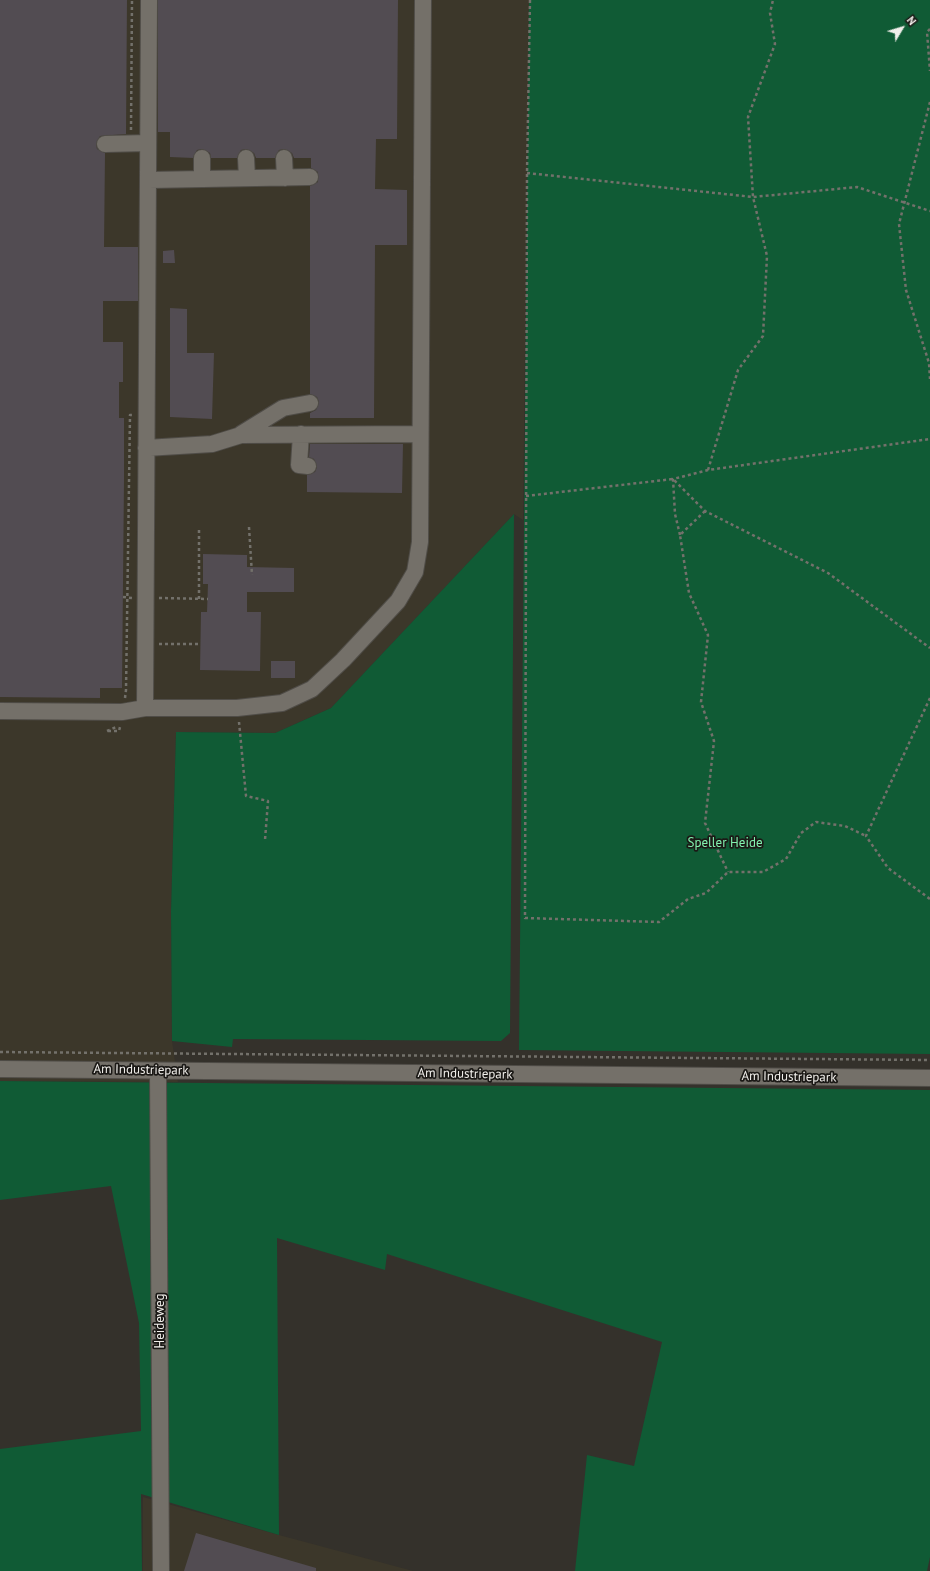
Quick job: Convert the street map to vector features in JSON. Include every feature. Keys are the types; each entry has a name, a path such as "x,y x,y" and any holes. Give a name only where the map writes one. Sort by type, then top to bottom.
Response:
{"street":[{"path":"145,708 144,598 149,180 149,0"},
{"path":"0,711 122,712 145,708 237,708 282,703 312,689 343,660 398,601 415,572 420,542 422,0"},
{"path":"105,144 148,142"},
{"path":"202,158 202,179"},
{"path":"246,158 247,178"},
{"path":"284,158 285,178"},
{"path":"149,180 310,177"},
{"path":"146,448 212,444 241,435 283,408 310,403"},
{"path":"300,434 299,466 308,466"},
{"path":"241,435 420,434"},
{"name":"Am Industriepark","path":"0,1069 930,1078"},
{"name":"Heideweg","path":"158,1071 161,1571"}],"path":[{"path":"131,143 132,0"},
{"path":"530,0 527,173 525,918 659,922 688,899 706,893 728,872 763,872 786,859 802,833 816,822 845,826 866,836 888,868 930,899"},
{"path":"708,470 738,370 763,336 767,256 753,197 748,117 774,44 770,13 773,0"},
{"path":"930,29 927,32 930,71"},
{"path":"930,102 905,204 898,224 906,290 929,363 930,379"},
{"path":"527,173 753,197 857,187 930,211"},
{"path":"526,496 673,479 708,470 930,439"},
{"path":"673,479 705,511 828,573 930,648"},
{"path":"673,479 675,514 680,535 689,593 708,635 701,702 714,741 705,823 728,872"},
{"path":"680,535 705,511"},
{"path":"199,527 199,598"},
{"path":"249,527 252,575"},
{"path":"123,597 208,599"},
{"path":"122,644 200,644"},
{"path":"866,836 930,698"},
{"path":"237,708 246,796 268,801 265,840"},
{"path":"108,731 119,731 120,727"},
{"path":"0,1052 930,1060"}],"shaded area":[{"path":"0,0 529,0 523,520 514,514 331,708 275,733 176,732 171,911 172,1041 178,1082 0,1081"},
{"path":"143,1497 279,1535 413,1571 143,1571"}],"green space":[{"name":"Speller Heide","path":"529,0 930,0 930,1054 519,1050"},
{"path":"514,514 510,1033 501,1041 233,1039 232,1047 172,1041 171,911 176,732 275,733 331,708"},
{"path":"0,1081 930,1090 930,1557 927,1571 575,1571 587,1455 634,1466 662,1342 387,1254 385,1270 277,1238 279,1535 141,1494 142,1571 0,1571 0,1449 141,1431 139,1323 111,1186 0,1200"}],"building":[{"path":"0,0 127,0 126,134 100,136 96,144 97,149 105,153 104,247 138,247 138,301 103,301 103,342 123,342 123,382 119,382 119,418 124,418 124,479 122,688 100,688 100,698 0,697"},
{"path":"158,0 398,0 397,139 376,139 375,189 407,190 407,245 375,245 374,418 310,418 310,413 316,410 319,402 317,397 310,394 310,186 318,182 318,172 311,168 311,158 294,158 292,153 284,149 279,150 275,158 256,158 254,153 246,149 241,150 237,158 211,158 210,153 202,149 197,150 193,158 170,157 170,132 158,132"},
{"path":"174,250 175,263 163,263 163,251"},
{"path":"170,308 187,309 187,353 214,353 212,419 170,417"},
{"path":"310,444 403,444 402,493 307,492 307,475 315,472 317,467 314,459 309,457"},
{"path":"203,554 247,555 247,567 294,568 294,592 247,592 247,612 261,612 260,671 200,670 201,612 207,612 208,584 203,584"},
{"path":"271,661 295,661 295,678 271,678"},
{"path":"196,1533 316,1568 316,1571 184,1571"}]}
